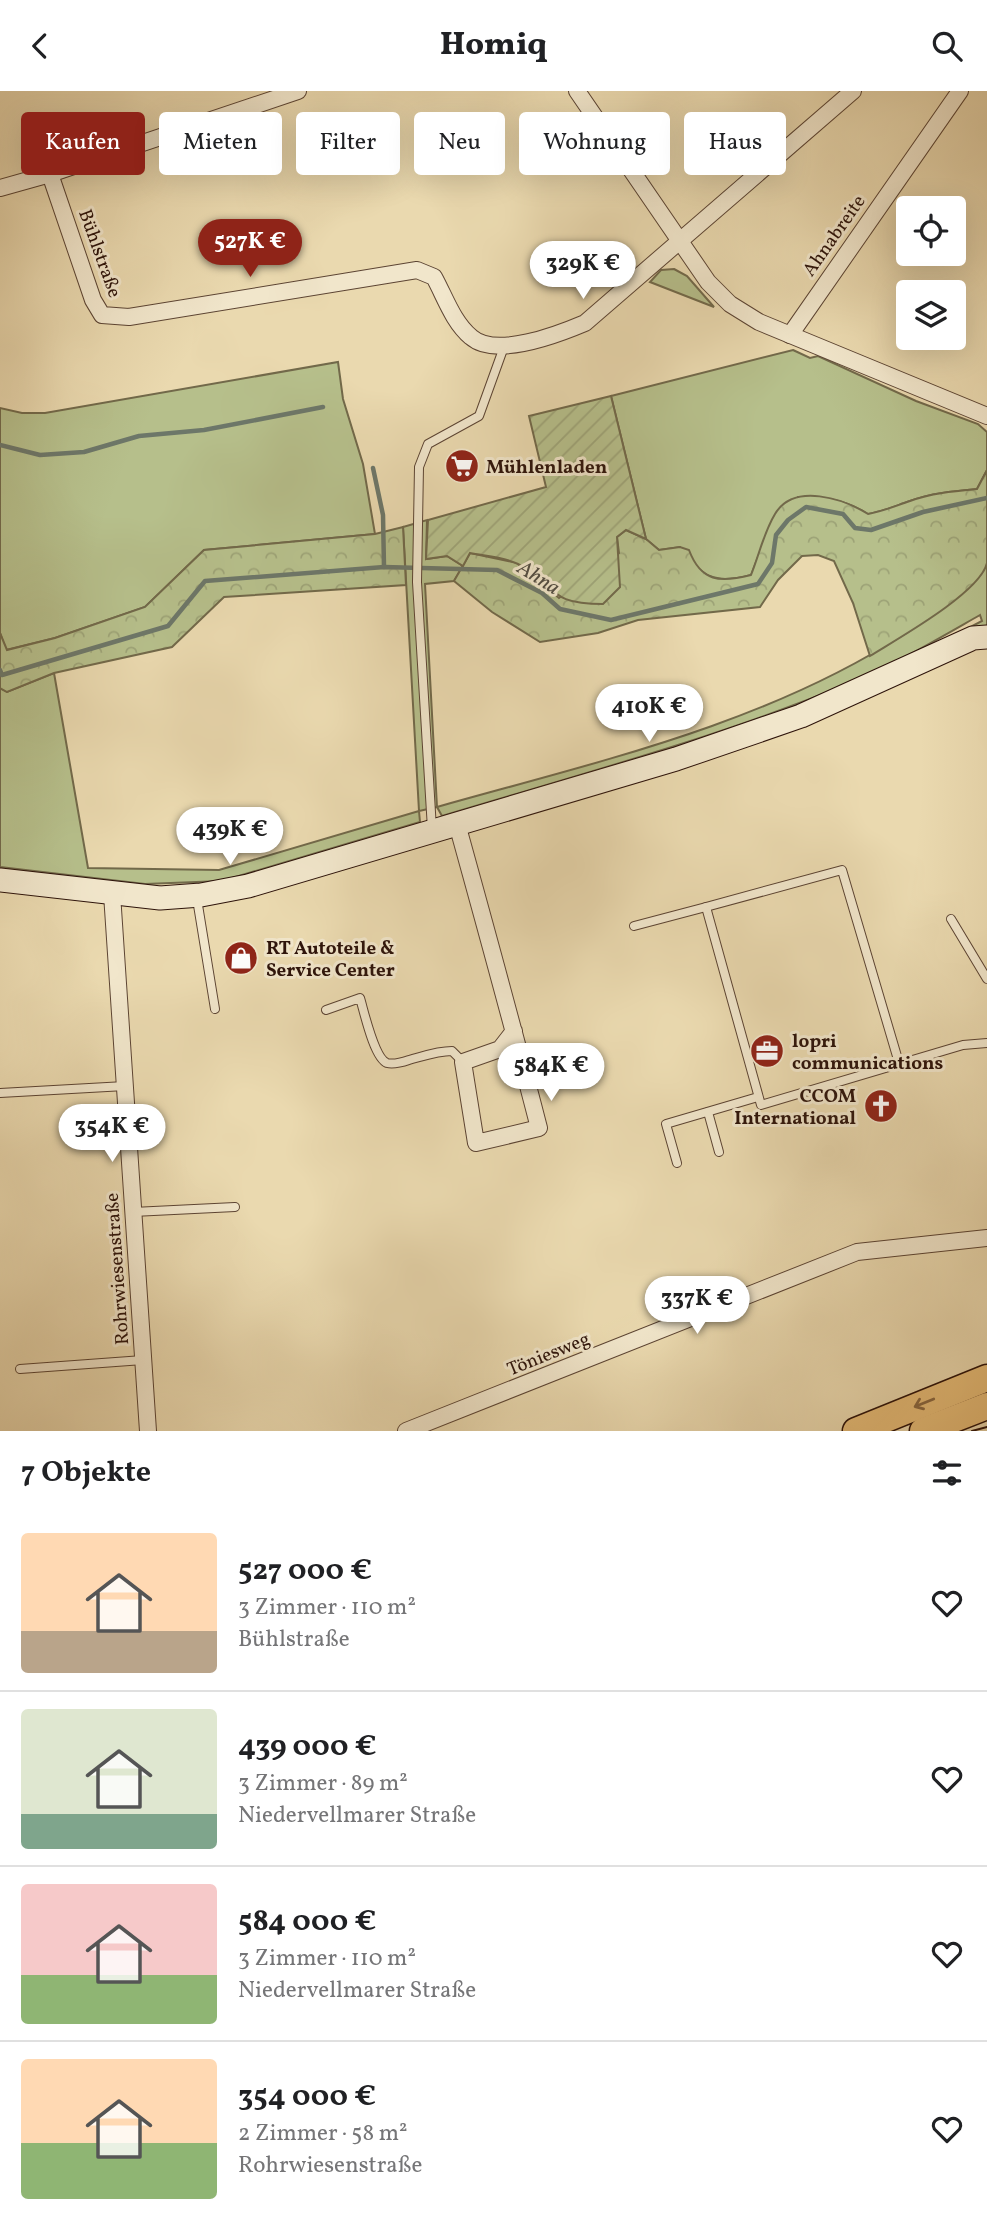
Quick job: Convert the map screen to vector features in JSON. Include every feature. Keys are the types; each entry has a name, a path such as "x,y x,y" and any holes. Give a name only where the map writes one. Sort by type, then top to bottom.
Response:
{"main road":[{"path":"0,880 160,898 197,896 248,886 676,759 801,716 973,638 987,637"},
{"path":"856,1431 987,1378"},
{"path":"923,1431 987,1406"}],"street":[{"path":"145,142 298,91"},
{"path":"577,91 708,282 730,305 790,335 987,416"},
{"path":"505,344 553,336 585,323 853,91"},
{"name":"Ahnabreite","path":"790,335 960,91"},
{"path":"0,188 46,175"},
{"name":"Bühlstraße","path":"50,175 93,300 102,315 129,317 416,269 434,277 457,320 472,339 490,345 505,344"},
{"path":"457,824 514,1031 539,1128 476,1143 463,1062 500,1049 514,1031"},
{"name":"Rohrwiesenstraße","path":"112,894 148,1431"},
{"name":"Töniesweg","path":"406,1431 857,1252 987,1238"}],"lane":[{"path":"432,832 417,582 419,467 428,444 480,417 505,344"},
{"path":"634,926 842,870 899,1063"},
{"path":"197,896 215,1009"},
{"path":"706,907 761,1105 963,1045 987,1043"},
{"path":"951,919 987,979"},
{"path":"326,1010 360,998 373,1041 381,1059 387,1063 452,1051 463,1062"},
{"path":"0,1093 125,1086"},
{"path":"677,1163 666,1124 758,1097"},
{"path":"708,1112 719,1152"},
{"path":"133,1212 235,1207"},
{"path":"20,1369 144,1360"}],"green space":[{"path":"674,269 687,276 714,307 650,282 661,270"},
{"path":"793,350 810,358 818,356 916,401 978,424 987,432 987,470 977,489 926,496 868,514 834,500 798,497 761,549 751,575 727,579 710,576 702,572 680,547 659,550 646,539 611,396"},
{"path":"338,362 343,399 363,464 375,534 204,550 145,607 55,638 6,650 0,633 0,408 22,413 45,413"},
{"path":"611,396 646,539 626,530 617,537 620,587 603,604 572,601 562,597 531,572 507,560 470,553 463,566 447,556 426,559 428,520 546,487 529,416"},
{"path":"987,470 987,563 981,575 954,601 870,656 853,603 834,561 818,555 802,556 778,580 760,607 638,620 598,633 540,642 492,612 454,581 470,553 517,563 559,598 619,553 617,537 626,530 646,539 659,550 680,547 689,550 699,569 713,577 740,578 751,575 771,521 783,504 794,498 820,496 846,503 868,514 926,496 977,489"},
{"path":"427,520 426,559 447,556 463,566 454,581 425,584 437,807 419,811 403,527"},
{"path":"403,527 406,585 224,597 172,647 54,673 7,692 0,688 0,633 7,650 55,638 145,607 204,550 375,534"},
{"path":"987,564 987,638 957,634 982,621 980,615 865,677 748,722 442,816 437,807 677,738 793,694 849,666 926,620 959,595"},
{"path":"54,673 88,868 219,870 419,811 420,822 222,881 145,884 0,867 0,688 7,692"}],"waterway":[{"path":"0,445 40,455 84,452 139,436 204,430 323,407"},
{"path":"373,468 383,515 384,567"},
{"name":"Ahna","path":"0,670 2,675 168,626 205,581 384,567 497,570 542,593 560,609 611,620 758,584 772,563 776,535 788,520 806,507 843,514 855,528 871,530 923,512 987,498"}],"tram line":[{"path":"972,1431 987,1427"}],"place":[{"name":"Mühlenladen","path":"462,466"},
{"name":"RT Autoteile & Service Center","path":"241,958"},
{"name":"lopri communications","path":"767,1051"},
{"name":"CCOM International","path":"881,1106"}]}
